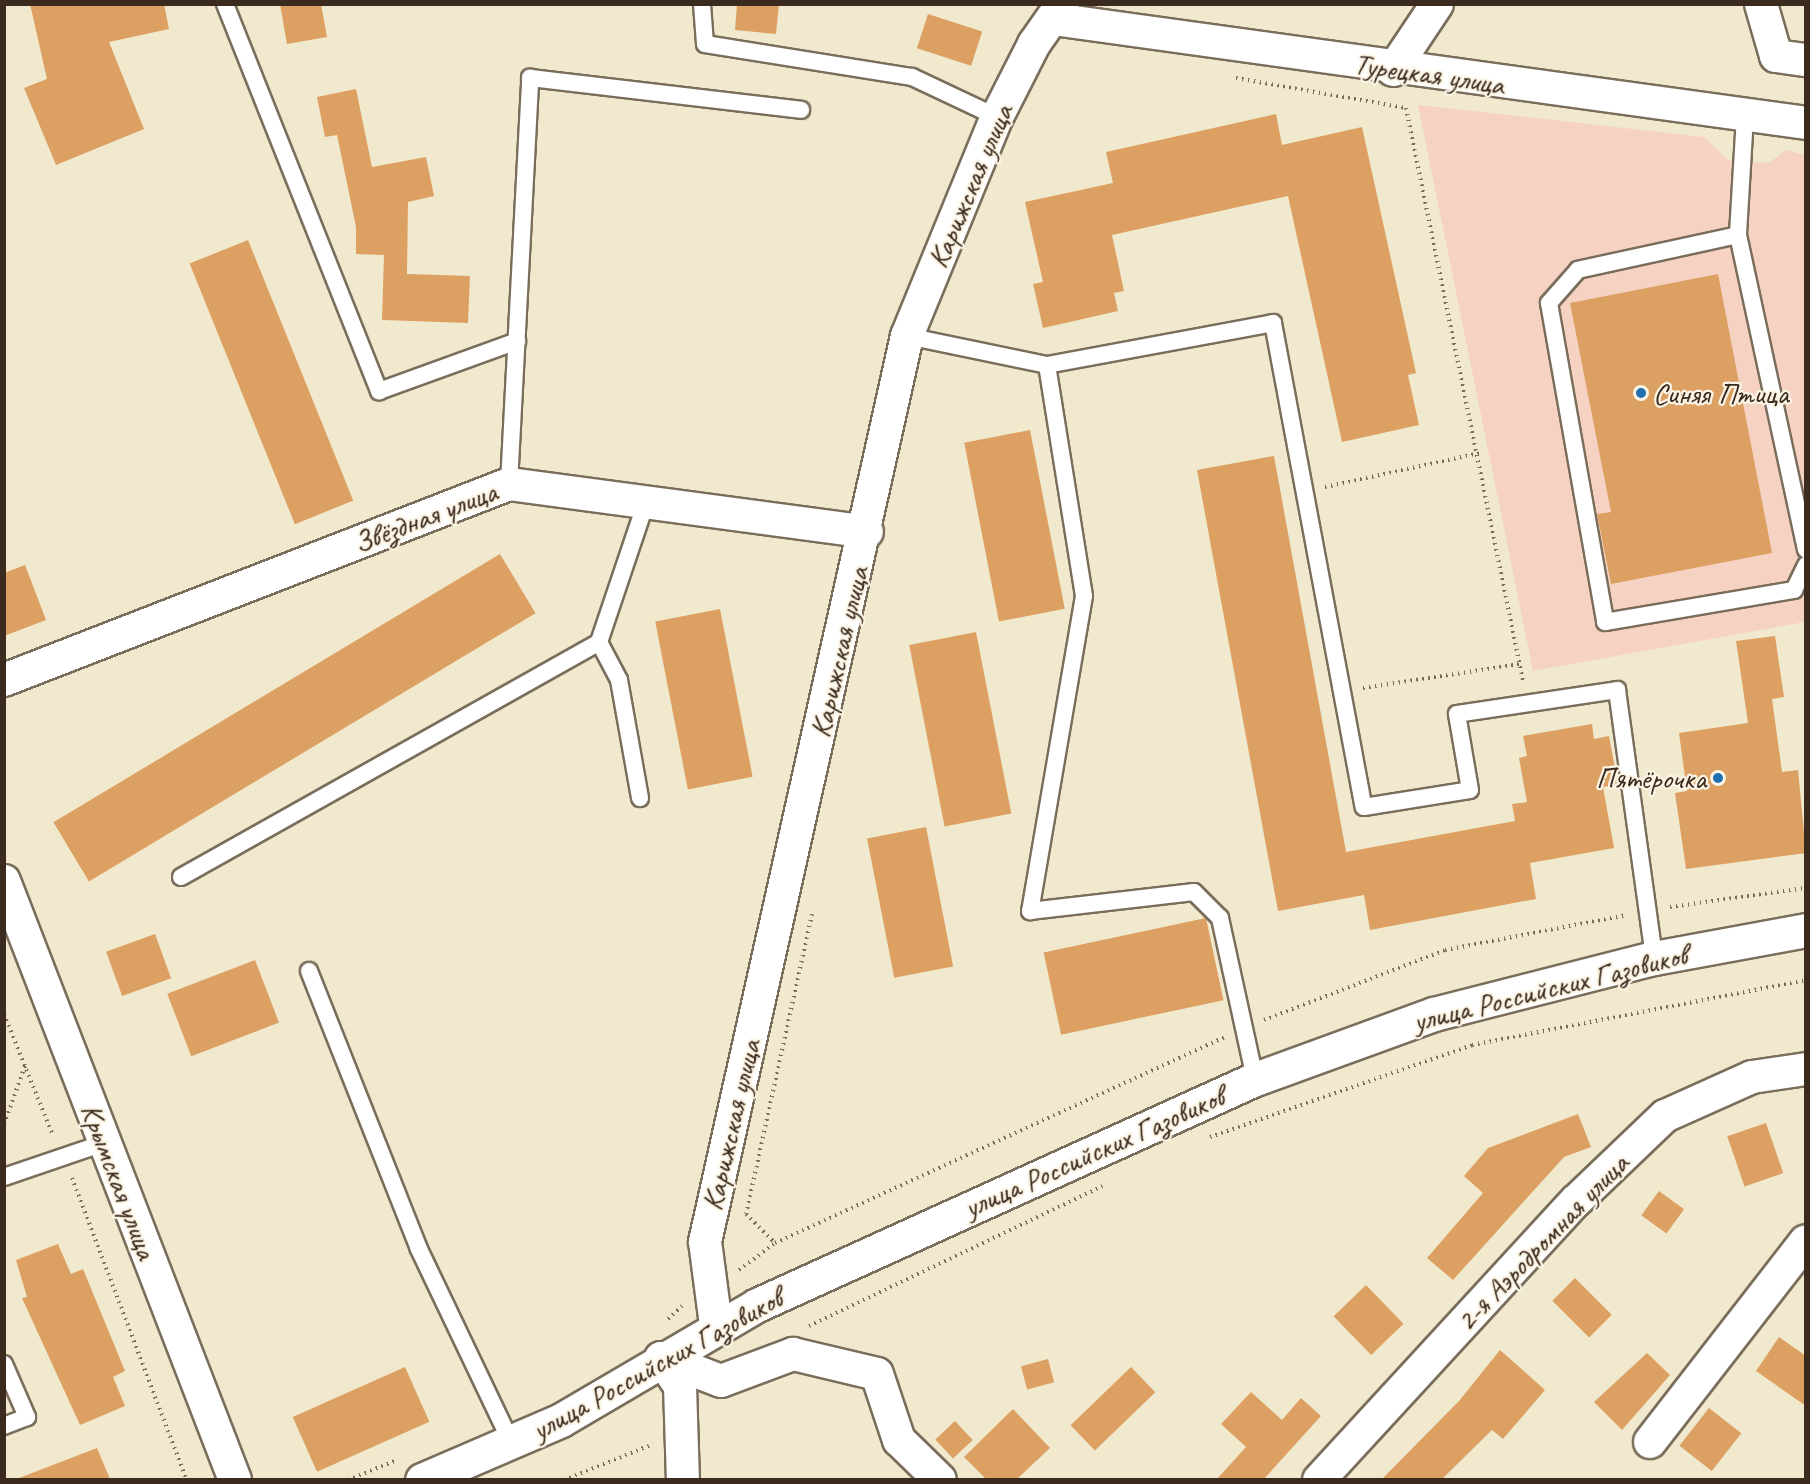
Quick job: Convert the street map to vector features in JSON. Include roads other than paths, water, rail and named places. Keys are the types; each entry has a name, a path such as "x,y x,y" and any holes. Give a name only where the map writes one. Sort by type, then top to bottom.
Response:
{"main road":[{"name":"улица Российских Газовиков","path":"422,1479 512,1444 716,1325 1255,1079 1434,1014 1654,958 1806,930"}],"street":[{"path":"1393,70 1437,4"},
{"path":"1761,4 1776,56 1806,60"},
{"name":"Карижская улица","path":"716,1325 705,1242 867,532 907,336 997,117 1034,44 1057,12"},
{"name":"Турецкая улица","path":"1057,12 1393,70 1806,123"},
{"name":"Звёздная улица","path":"4,680 509,484 867,532"},
{"name":"Крымская улица","path":"4,881 235,1479"},
{"name":"2-я Аэродромная улица","path":"1319,1479 1576,1201 1665,1116 1752,1077 1806,1069"},
{"path":"1650,1442 1806,1241"},
{"path":"661,1358 721,1381 793,1354 877,1374 899,1440 940,1479"},
{"path":"661,1358 680,1386 683,1479"}],"lane":[{"path":"225,4 379,391 516,341"},
{"path":"702,4 705,44 912,76 997,117"},
{"path":"509,484 530,78 801,110"},
{"path":"1745,116 1738,235 1806,550"},
{"path":"1738,235 1578,270 1549,303 1605,622 1794,590 1806,566"},
{"path":"907,336 1047,366 1273,323 1364,807 1470,790 1457,714 1617,690 1654,958"},
{"path":"1047,366 1084,596 1030,911 1194,892 1220,918 1255,1079"},
{"path":"181,877 599,642 646,502"},
{"path":"599,642 619,680 640,798"},
{"path":"309,971 418,1248 512,1444"},
{"path":"4,1177 105,1143"},
{"path":"4,1364 27,1417 4,1426"}],"place":[{"name":"Синяя Птица","path":"1641,393"},
{"name":"Пятёрочка","path":"1718,778"}]}
